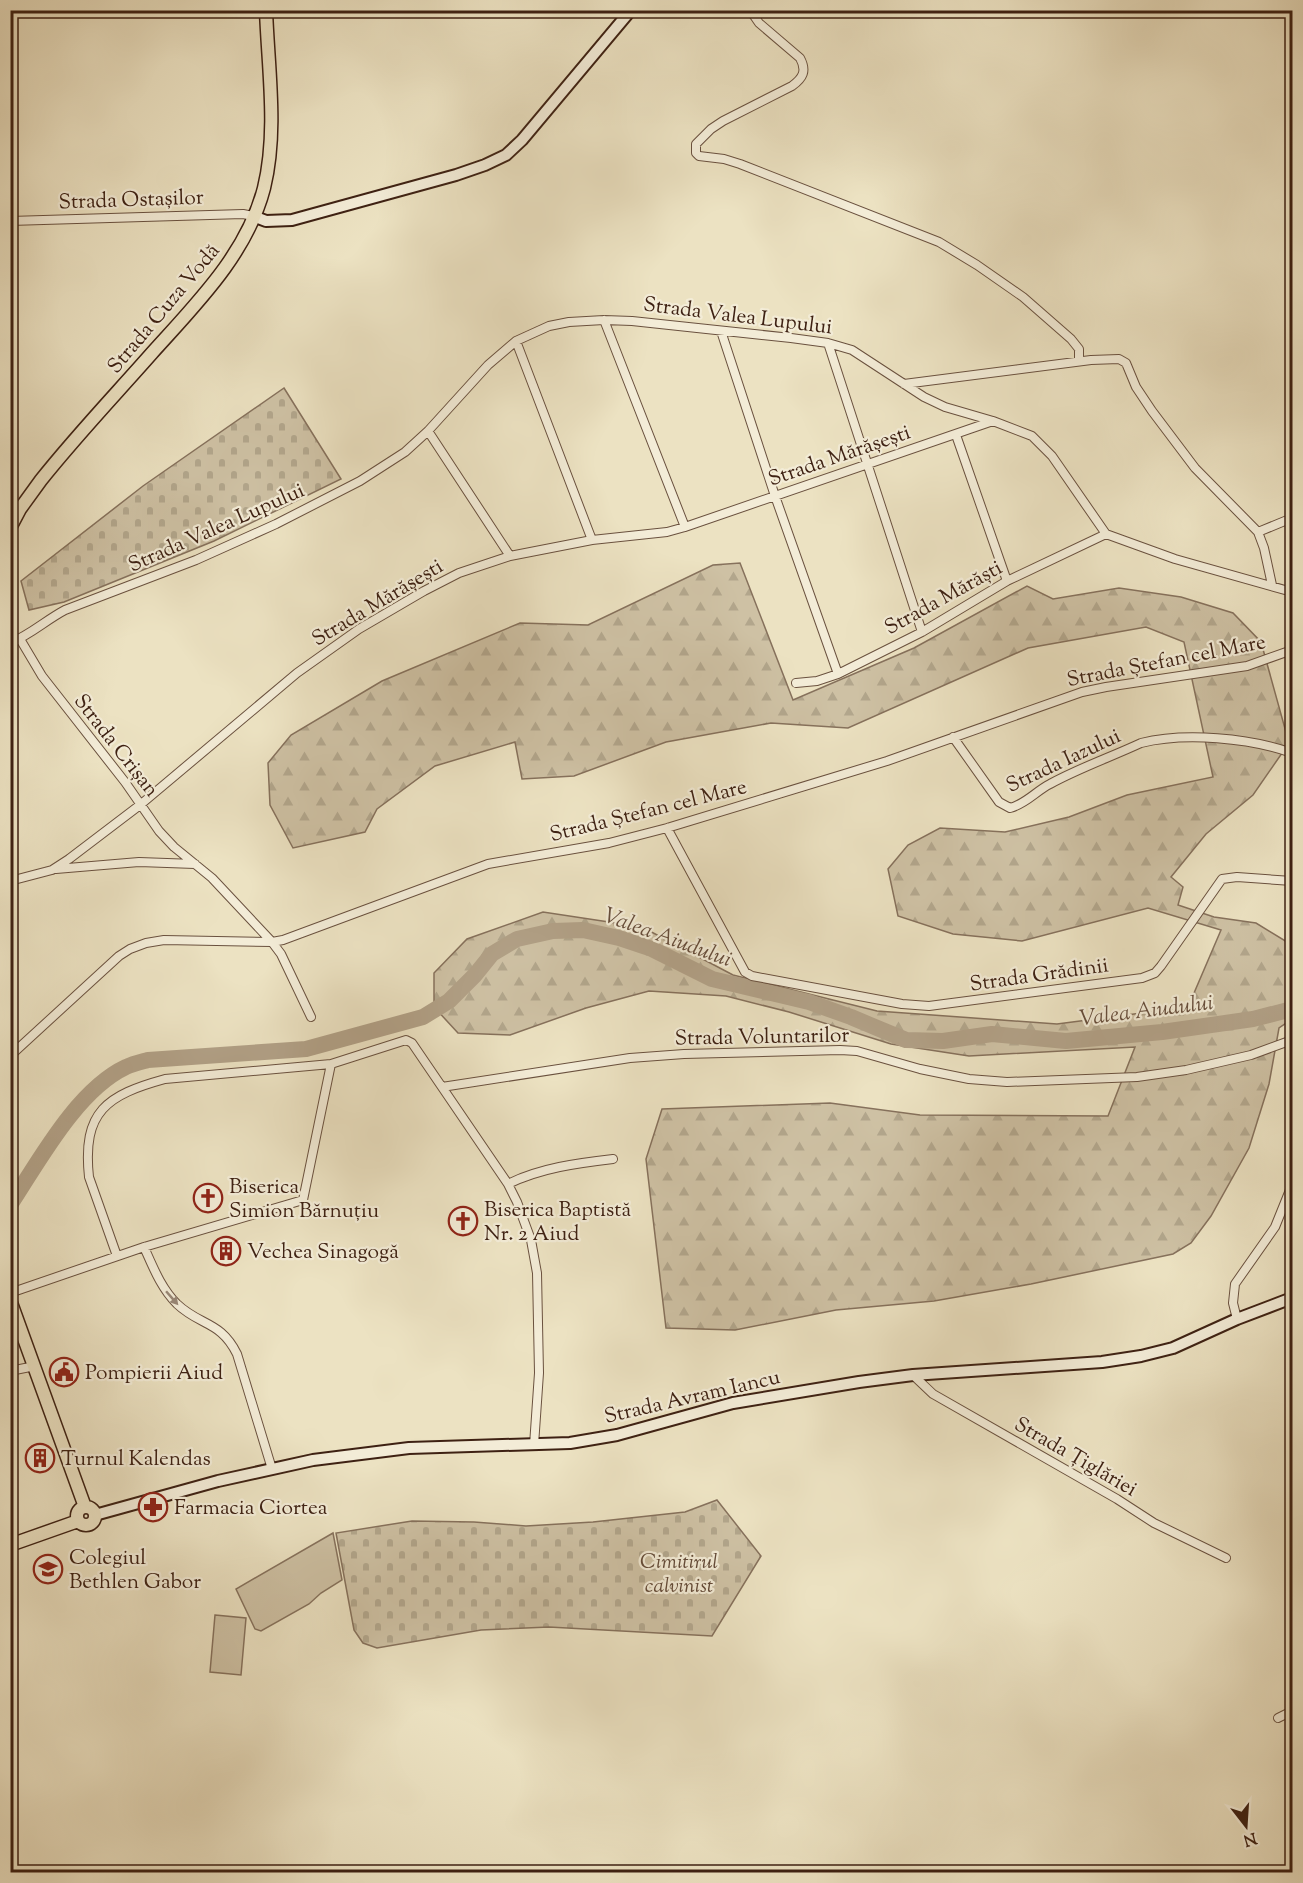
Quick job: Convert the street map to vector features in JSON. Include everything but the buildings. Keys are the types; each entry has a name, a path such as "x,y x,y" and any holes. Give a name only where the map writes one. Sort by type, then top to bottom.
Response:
{"main road":[{"name":"Strada Cuza Vodă","path":"10,528 20,509 66,449 209,289 237,250 263,189 268,161 271,120 266,10"},
{"path":"253,216 266,221 292,220 456,175 506,155 522,140 631,10"},
{"name":"Strada Avram Iancu","path":"90,1511 313,1460 409,1448 570,1443 617,1435 703,1410 744,1401 859,1382 913,1375 1080,1364 1141,1356 1173,1348 1237,1319 1293,1298"},
{"path":"10,1300 16,1329 36,1366 90,1511 77,1512 78,1521 10,1545"}],"street":[{"path":"750,10 759,23 800,58 804,65 801,80 711,129 696,144 696,153 699,156 724,159 939,242 1023,297 1071,339 1079,349 1079,361"},
{"name":"Strada Ostașilor","path":"10,221 243,214 253,216"},
{"path":"604,320 685,527"},
{"name":"Strada Valea Lupului","path":"10,643 65,610 196,560 286,519 382,469 428,431 488,365 516,341 549,326 577,321 632,321 828,344 852,350 904,384 945,407 1022,431 1039,441 1106,534"},
{"path":"721,331 775,496 838,674"},
{"path":"516,341 592,540"},
{"path":"828,344 922,632"},
{"path":"904,384 1079,361 1119,359 1126,363 1136,387 1195,468 1258,532 1272,585"},
{"name":"Strada Mărășești","path":"10,881 52,870 69,860 140,805 297,673 359,629 459,573 510,556 592,540 667,532 685,527 993,421"},
{"path":"428,431 510,556"},
{"path":"956,435 1007,581"},
{"path":"1258,532 1293,518"},
{"path":"1106,534 1176,560 1293,592"},
{"name":"Strada Mărăști","path":"795,683 817,681 838,674 922,632 1007,581 1106,534"},
{"name":"Strada Crișan","path":"20,639 42,676 166,839 212,878 272,942 281,954 312,1017"},
{"name":"Strada Ștefan cel Mare","path":"10,1056 97,975 130,949 146,943 164,940 272,942 297,935 488,864 609,843 812,786 1082,692 1247,666 1293,650"},
{"name":"Strada Iazului","path":"953,737 999,802 1010,808 1023,803 1047,785 1064,777 1141,743 1160,739 1185,737 1256,743 1293,753"},
{"name":"Strada Grădinii","path":"666,828 745,972 752,976 902,1004 929,1006 1128,980 1155,973 1222,879 1237,877 1293,881"},
{"path":"52,870 130,862 195,864"},
{"path":"117,1256 89,1177 87,1164 90,1132 95,1119 105,1106 119,1095 165,1079 331,1064 406,1040 412,1043 508,1184 528,1229 537,1273 539,1373 534,1445"},
{"name":"Strada Voluntarilor","path":"442,1087 630,1058 684,1054 840,1050 857,1051 920,1069 969,1079 1007,1082 1137,1077 1186,1070 1230,1060 1293,1040"},
{"path":"10,1293 144,1247 303,1200 331,1064"},
{"path":"508,1184 549,1170 613,1160"},
{"path":"1237,1319 1233,1303 1235,1284 1275,1227 1293,1185"},
{"path":"144,1247 166,1292 176,1303 187,1313 229,1339 237,1354 272,1469"},
{"path":"10,1371 36,1366"},
{"name":"Strada Țiglăriei","path":"913,1375 933,1394 1117,1499 1154,1523 1226,1558"},
{"path":"1278,1718 1293,1711"}],"green space":[{"path":"284,388 341,479 214,541 64,602 29,610 21,581 143,486"},
{"path":"740,563 793,700 914,648 1027,586 1053,599 1119,588 1181,597 1233,613 1261,642 1289,743 1253,795 1206,834 1171,877 1183,887 1178,905 1214,917 1256,923 1292,945 1292,1019 1279,1028 1269,1084 1249,1148 1211,1216 1191,1243 1173,1254 1031,1284 934,1301 836,1310 735,1330 666,1328 646,1159 662,1109 830,1103 920,1115 1108,1116 1135,1047 969,1056 891,1044 789,1012 726,996 649,991 586,1008 510,1035 458,1033 434,1007 434,973 467,939 543,912 642,927 733,975 877,1011 1057,1024 1188,1007 1221,930 1148,908 1022,941 953,934 898,916 888,869 908,845 940,828 1005,832 1069,817 1127,795 1213,777 1184,642 1146,627 1028,648 848,728 771,723 666,742 574,776 522,779 515,742 435,766 377,809 365,832 293,848 270,805 268,763 291,735 382,681 520,623 588,625 713,565"},
{"name":"Cimitirul calvinist","path":"717,1500 761,1556 712,1636 549,1627 481,1630 377,1648 363,1643 354,1630 336,1533 412,1521 526,1526 593,1522 685,1512"},
{"path":"333,1533 342,1580 321,1593 309,1604 261,1631 255,1629 236,1589"},
{"path":"215,1615 246,1618 241,1675 210,1672"}],"waterway":[{"name":"Valea Aiudului","path":"10,1205 75,1109 91,1092 126,1067 148,1060 306,1049 423,1017 449,1001 492,954 517,939 553,931 583,930 619,938 652,949 712,979 809,1002 906,1040 943,1041 992,1034 1066,1041 1162,1032 1253,1019 1292,1009"}],"place":[{"name":"Biserica Simion Bărnuțiu","path":"208,1198"},
{"name":"Biserica Baptistă Nr. 2 Aiud","path":"463,1221"},
{"name":"Vechea Sinagogă","path":"226,1251"},
{"name":"Pompierii Aiud","path":"64,1372"},
{"name":"Turnul Kalendas","path":"40,1458"},
{"name":"Farmacia Ciortea","path":"153,1507"},
{"name":"Colegiul Bethlen Gabor","path":"48,1569"}]}
